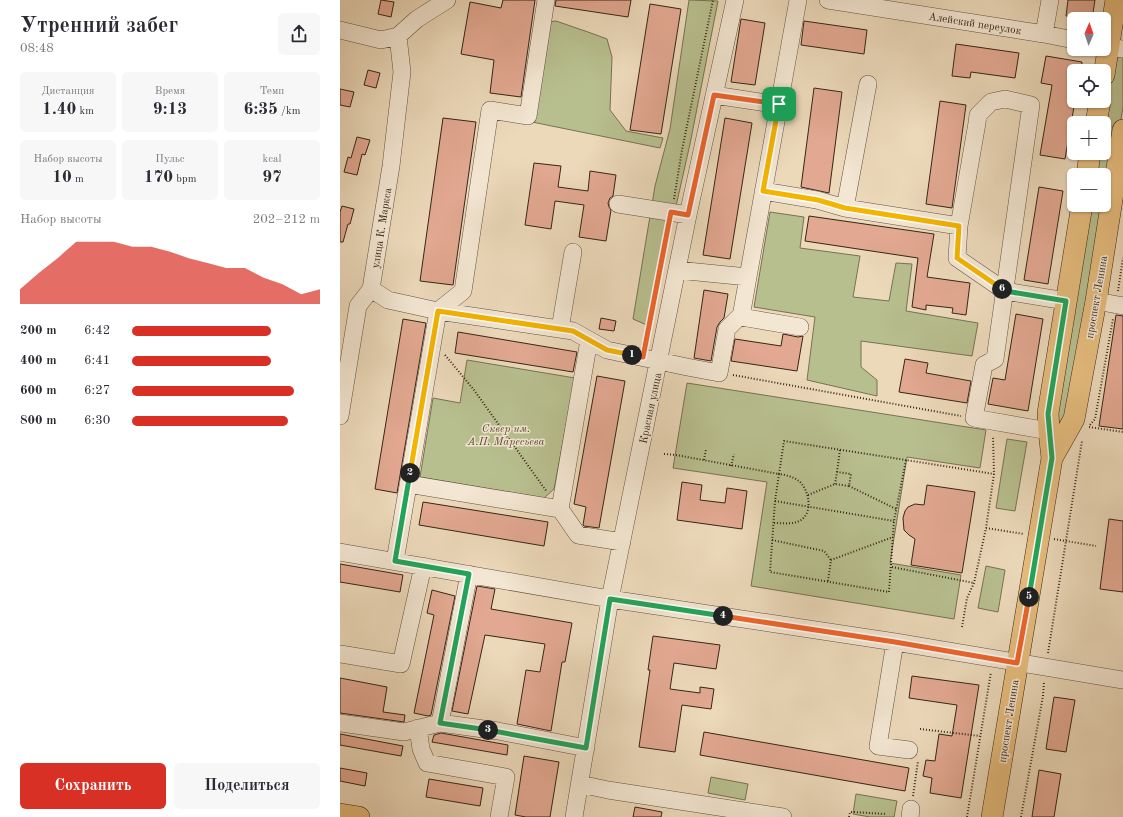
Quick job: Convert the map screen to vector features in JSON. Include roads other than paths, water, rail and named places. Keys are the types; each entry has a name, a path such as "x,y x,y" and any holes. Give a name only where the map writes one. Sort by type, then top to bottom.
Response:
{"main road":[{"path":"1107,64 1112,47 1116,0"},
{"name":"проспект Ленина","path":"1052,458 1082,429 1074,419 1111,304 1123,130"},
{"name":"проспект Ленина","path":"992,817 1052,458 1048,414 1081,212"},
{"path":"1049,425 1052,422 1062,426 1082,429"},
{"path":"340,814 359,817"}],"street":[{"path":"417,19 421,0"},
{"path":"340,30 381,40 398,36 417,19 447,0"},
{"path":"395,561 438,311 463,291 490,110 528,116 546,0"},
{"name":"Красная улица","path":"574,817 610,599 688,215 735,0"},
{"path":"371,288 388,300 438,311 573,331 607,350 719,373 727,329 741,316 798,0"},
{"name":"Алейский переулок","path":"828,0 1067,39"},
{"path":"1044,34 1050,0"},
{"name":"улица К. Маркса","path":"340,416 358,306 371,288 391,166 402,72 398,36"},
{"path":"845,208 868,84"},
{"path":"714,95 779,104"},
{"path":"1049,425 992,421 974,418 984,365 995,359 1005,291 1031,105 1005,99 991,102 978,115 959,226 957,258 1005,291 1066,301"},
{"path":"763,191 818,200 845,208 959,226"},
{"path":"618,204 688,215"},
{"path":"560,329 573,252"},
{"path":"677,270 748,277"},
{"path":"741,316 800,327"},
{"path":"558,509 589,340"},
{"path":"408,484 558,509 578,535 622,542"},
{"path":"340,552 610,599 895,642 1123,680"},
{"path":"340,654 401,664 424,566"},
{"path":"440,723 469,574"},
{"path":"895,642 878,746 913,754"},
{"path":"340,724 404,732 440,723 498,731 586,748"},
{"path":"418,728 421,749 427,763 506,777 500,817"},
{"path":"580,784 613,791 783,817"}],"park label":[{"name":"Сквер им. А.П. Маресьева","path":"506,434"}]}
